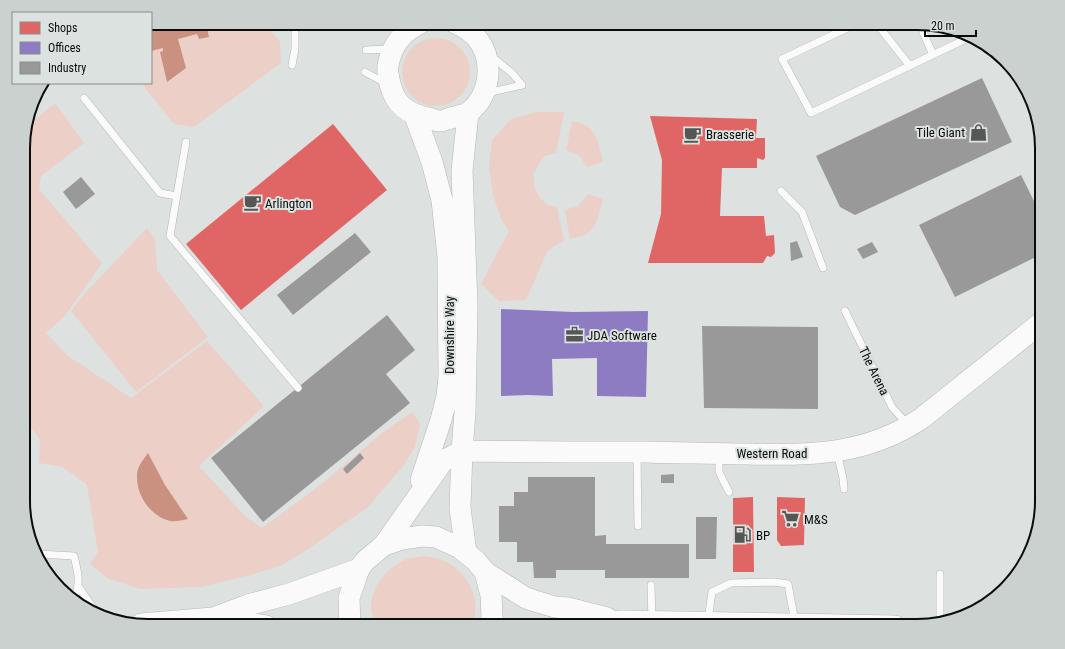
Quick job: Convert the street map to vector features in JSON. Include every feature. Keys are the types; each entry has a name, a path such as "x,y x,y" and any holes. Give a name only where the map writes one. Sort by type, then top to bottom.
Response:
{"street":[{"path":"409,30 399,38 390,56 387,72 392,92 401,105 415,116 441,121 468,113 482,94 487,83 488,63 485,51 478,40 468,30"},
{"name":"Downshire Way","path":"466,552 460,508 465,412 467,305 462,171 468,113"},
{"name":"Downshire Way","path":"384,545 415,493 424,474 441,420 449,377 448,245 442,200 432,162 415,116"},
{"name":"Western Road","path":"462,451 781,454 837,451 887,437 909,426 944,401 1035,327"},
{"path":"350,619 349,598 359,569 365,561 384,545 443,461 462,451"},
{"path":"384,545 402,539 422,536 436,537 466,552 485,572 526,598 555,607 568,608 613,619"},
{"path":"213,618 248,605 289,594 359,569"},
{"path":"485,572 492,594 492,619"},
{"path":"201,619 220,619"}],"lane":[{"path":"843,30 782,59 811,113 964,40"},
{"path":"882,30 910,66"},
{"path":"922,30 933,55"},
{"path":"292,65 295,49 295,33"},
{"path":"366,50 393,50"},
{"path":"482,94 522,85 512,73 485,51"},
{"path":"365,72 391,86"},
{"path":"84,98 160,193 177,196"},
{"path":"186,142 170,236 298,388"},
{"path":"780,191 802,212 823,268"},
{"name":"The Arena","path":"845,311 892,407 909,426"},
{"path":"837,451 844,489"},
{"path":"637,452 638,526"},
{"path":"719,453 719,472 729,492"},
{"path":"43,554 74,556 78,568 79,587 76,595"},
{"path":"940,574 940,617"},
{"path":"709,619 712,592 731,583 774,582 788,584 795,619"},
{"path":"651,585 652,619"},
{"path":"79,587 89,603"}],"shaded area":[{"path":"152,30 271,30 280,42 281,63 194,127 174,124 142,84 152,84"},
{"path":"152,30 208,30 209,37 199,39 197,34 178,39 186,68 167,82 160,52 163,51 163,48 152,51"},
{"path":"429,38 443,38 455,43 465,53 470,65 470,79 465,91 455,101 443,106 429,106 417,101 407,91 402,79 402,65 407,53 417,43"},
{"path":"55,103 84,143 41,176 39,189 102,263 65,316 46,333 68,356 131,398 207,341 264,406 199,466 245,516 262,528 319,486 382,433 412,412 420,424 415,447 403,466 368,507 307,550 282,565 251,575 201,587 140,589 107,578 90,564 98,552 87,485 63,467 39,463 40,439 30,426 30,148 33,120"},
{"path":"536,112 564,112 556,153 544,156 533,174 535,189 540,198 548,205 557,207 564,241 554,246 547,252 526,300 499,301 481,284 509,231 502,221 493,195 489,166 492,140 511,119"},
{"path":"572,121 587,126 595,135 598,140 603,162 587,167 579,155 566,150"},
{"path":"588,194 603,199 597,221 590,231 579,237 570,239 565,210 578,206"},
{"path":"147,228 155,239 157,270 208,337 136,392 71,311 85,293"},
{"path":"148,453 165,485 188,519 170,521 156,515 146,504 137,483 137,472 139,466"},
{"path":"426,556 440,559 458,570 472,590 475,606 474,619 373,619 371,602 373,594 381,579 393,567 409,558"}],"building: Shops":[{"path":"650,116 757,119 756,138 765,138 765,158 763,160 757,158 757,168 722,168 720,216 764,216 766,236 774,235 775,253 771,257 767,256 763,263 648,263 661,214 662,160"},
{"path":"333,124 387,190 241,310 186,244"},
{"name":"BP","path":"753,497 754,572 733,572 733,498"},
{"name":"M&S","path":"777,497 805,498 804,545 781,546 777,540"}],"building: Offices":[{"name":"JDA Software","path":"501,309 573,312 648,311 646,397 597,396 597,358 552,359 553,396 501,396"}],"building: Industry":[{"path":"982,78 1012,142 855,215 840,207 816,156"},
{"path":"1021,175 1035,203 1035,257 955,297 919,225"},
{"path":"81,177 95,194 76,209 63,192"},
{"path":"355,233 371,252 293,315 277,295"},
{"path":"797,241 803,257 791,261 790,243"},
{"path":"872,242 878,252 863,259 857,249"},
{"path":"387,315 415,350 386,374 410,403 263,522 211,458"},
{"path":"702,326 818,327 818,409 704,408"},
{"path":"1035,430 1035,509 1034,515"},
{"path":"360,453 364,458 347,474 343,469"},
{"path":"674,474 674,483 661,483 661,475"},
{"path":"528,477 595,477 595,536 606,535 606,544 689,544 689,578 605,578 605,570 556,570 556,578 534,578 533,562 517,562 517,542 499,542 499,506 514,506 514,492 528,492"},
{"path":"696,517 717,517 716,559 696,559"}],"place":[{"name":"Tile Giant","path":"978,132"},
{"name":"Brasserie","path":"693,134"},
{"name":"Arlington","path":"252,203"},
{"name":"JDA Software","path":"574,335"},
{"name":"M&S","path":"791,519"},
{"name":"BP","path":"743,535"}]}
